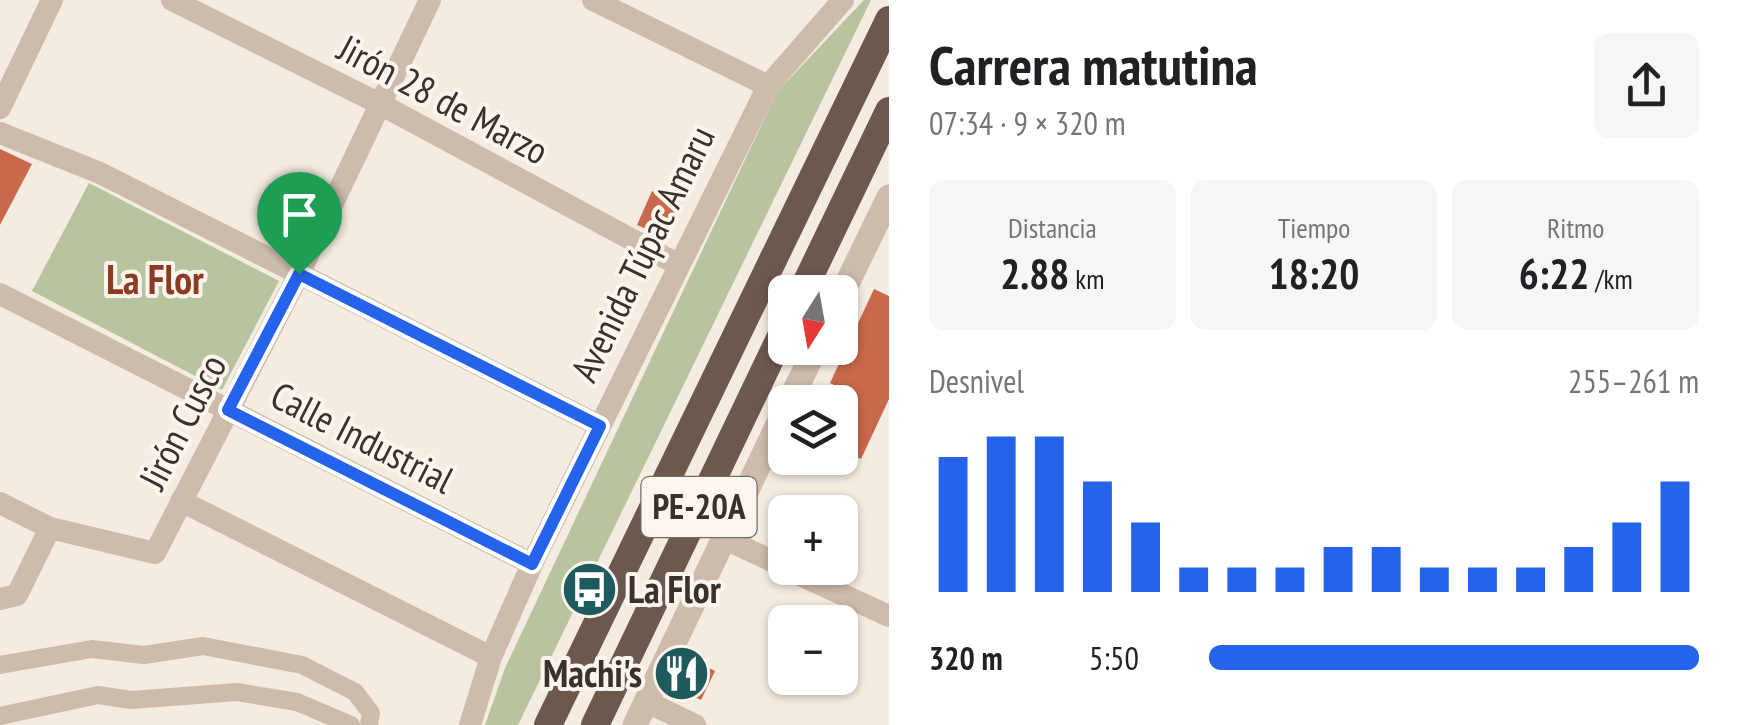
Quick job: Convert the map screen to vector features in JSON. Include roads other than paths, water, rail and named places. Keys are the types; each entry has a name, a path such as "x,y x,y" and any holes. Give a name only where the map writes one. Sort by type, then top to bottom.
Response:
{"highway":[{"name":"PE-20A","path":"548,725 889,20"},
{"path":"810,275 889,111"},
{"name":"PE-20A","path":"594,725 768,363"}],"street":[{"path":"0,108 52,0"},
{"name":"Jirón 28 de Marzo","path":"172,0 380,104 678,265"},
{"name":"Jirón Cusco","path":"50,528 156,553 299,274 430,0"},
{"path":"593,0 768,86"},
{"name":"Avenida Túpac Amaru","path":"470,725 491,657 532,564 768,86 842,0"},
{"path":"0,133 100,173 600,426"},
{"path":"851,275 889,197"},
{"name":"Calle Industrial","path":"0,294 532,564"},
{"path":"696,725 641,713 768,445"},
{"path":"181,501 491,657"},
{"path":"0,504 50,528 17,595 0,598"},
{"path":"722,538 768,559"},
{"path":"826,585 888,612"},
{"path":"0,665 92,649 144,655 203,646 302,666 356,692 371,713 369,725"},
{"path":"0,716 98,696 130,700 237,692 296,702 350,725"}],"place":[{"name":"La Flor","path":"589,590"},
{"name":"Machi's","path":"681,674"}],"district":[{"name":"La Flor","path":"155,280"}]}
